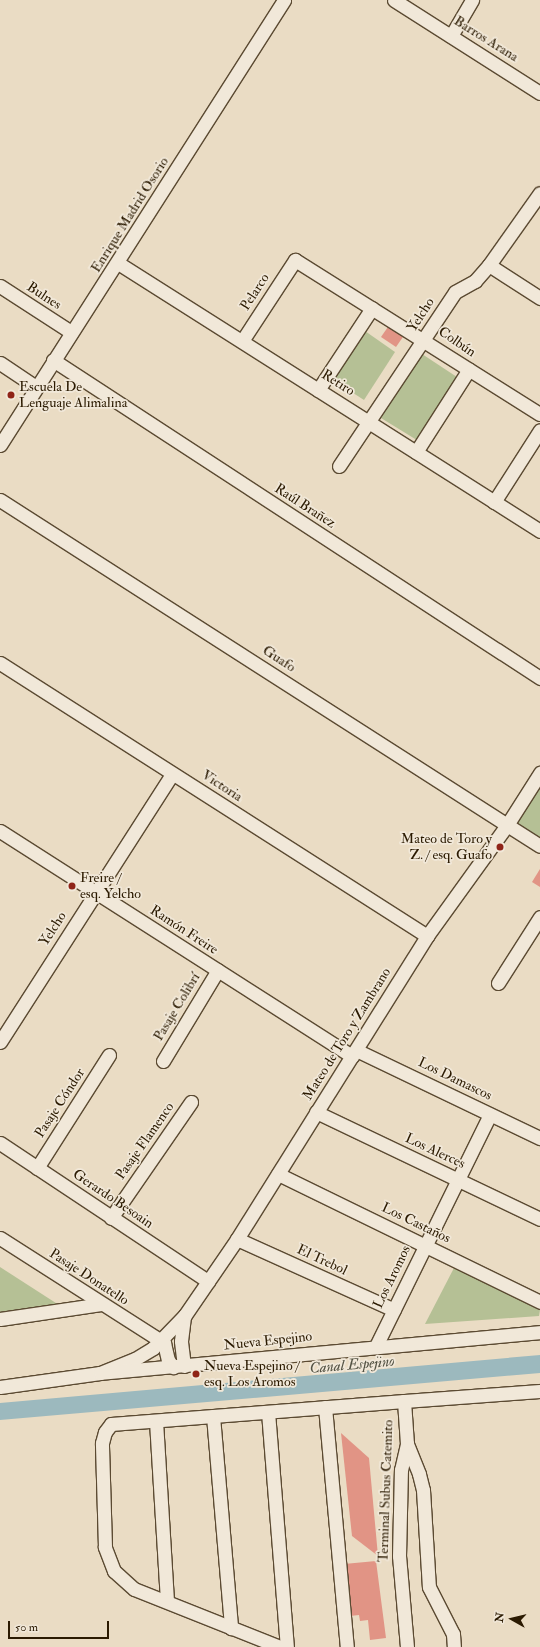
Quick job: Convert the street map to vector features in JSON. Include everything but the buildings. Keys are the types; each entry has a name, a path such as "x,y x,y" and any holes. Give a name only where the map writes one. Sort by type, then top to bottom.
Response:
{"street":[{"name":"Enrique Madrid Osorio","path":"0,445 70,332 118,263 284,0"},
{"name":"Barros Arana","path":"394,0 540,93"},
{"path":"451,36 472,0"},
{"name":"Yelcho","path":"339,466 455,292 475,281 539,199"},
{"name":"Colbún","path":"295,260 424,339 540,414"},
{"name":"Pelarco","path":"242,341 295,260"},
{"name":"Retiro","path":"118,263 540,531"},
{"path":"489,265 540,298"},
{"name":"Bulnes","path":"0,286 70,332"},
{"path":"318,390 372,308"},
{"name":"Raúl Brañez","path":"53,360 540,678"},
{"path":"0,363 36,387"},
{"path":"416,452 469,369"},
{"path":"494,502 540,430"},
{"name":"Guafo","path":"0,500 540,846"},
{"name":"Victoria","path":"0,663 427,936"},
{"name":"Mateo de Toro y Zambrano","path":"100,1373 135,1360 162,1342 185,1315 237,1239 427,936 507,825 540,773"},
{"name":"Yelcho","path":"0,1042 172,774"},
{"name":"Ramón Freire","path":"0,831 218,970 354,1053"},
{"path":"498,983 540,917"},
{"name":"Pasaje Colibrí","path":"163,1061 218,970"},
{"name":"Los Damascos","path":"354,1053 540,1138"},
{"name":"Pasaje Cóndor","path":"37,1168 109,1055"},
{"name":"Pasaje Flamenco","path":"111,1218 191,1102"},
{"name":"Los Alerces","path":"316,1112 540,1219"},
{"name":"Los Aromos","path":"376,1346 490,1114"},
{"name":"Gerardo Besoain","path":"0,1143 208,1281"},
{"name":"Los Castaños","path":"278,1174 540,1302"},
{"name":"Pasaje Donatello","path":"0,1238 162,1342"},
{"name":"El Trebol","path":"237,1239 394,1310"},
{"path":"0,1319 102,1304"},
{"name":"Mateo de Toro y Zambrano","path":"179,1367 180,1341 185,1315"},
{"name":"Nueva Espejino","path":"0,1387 100,1373 179,1367 376,1346 540,1332"},
{"path":"162,1342 166,1345 168,1360 179,1367"},
{"name":"Terminal Subus Catemito","path":"407,1647 399,1556 401,1470 407,1444 404,1401 540,1391"},
{"path":"280,1647 134,1589 114,1571 105,1547 102,1443 105,1432 111,1424 404,1401"},
{"path":"325,1407 347,1647"},
{"path":"268,1412 287,1647"},
{"path":"213,1416 231,1628"},
{"path":"156,1421 167,1601"},
{"path":"407,1444 420,1474 423,1490 429,1587 453,1634 454,1647"}],"green space":[{"path":"365,331 395,352 364,400 333,380"},
{"path":"422,354 460,379 420,442 381,418"},
{"path":"540,782 540,841 517,822"},
{"path":"455,1266 540,1310 539,1316 425,1324"},
{"path":"0,1267 59,1305 0,1314"}],"water":[{"path":"540,1355 540,1373 0,1420 0,1403"}],"place":[{"name":"Escuela De Lenguaje Alimalina","path":"11,395"},
{"name":"Mateo de Toro y Z. / esq. Guafo","path":"500,847"},
{"name":"Freire / esq. Yelcho","path":"72,886"},
{"name":"Nueva Espejino / esq. Los Aromos","path":"196,1374"}],"water label":[{"name":"Canal Espejino","path":"352,1365"}]}
